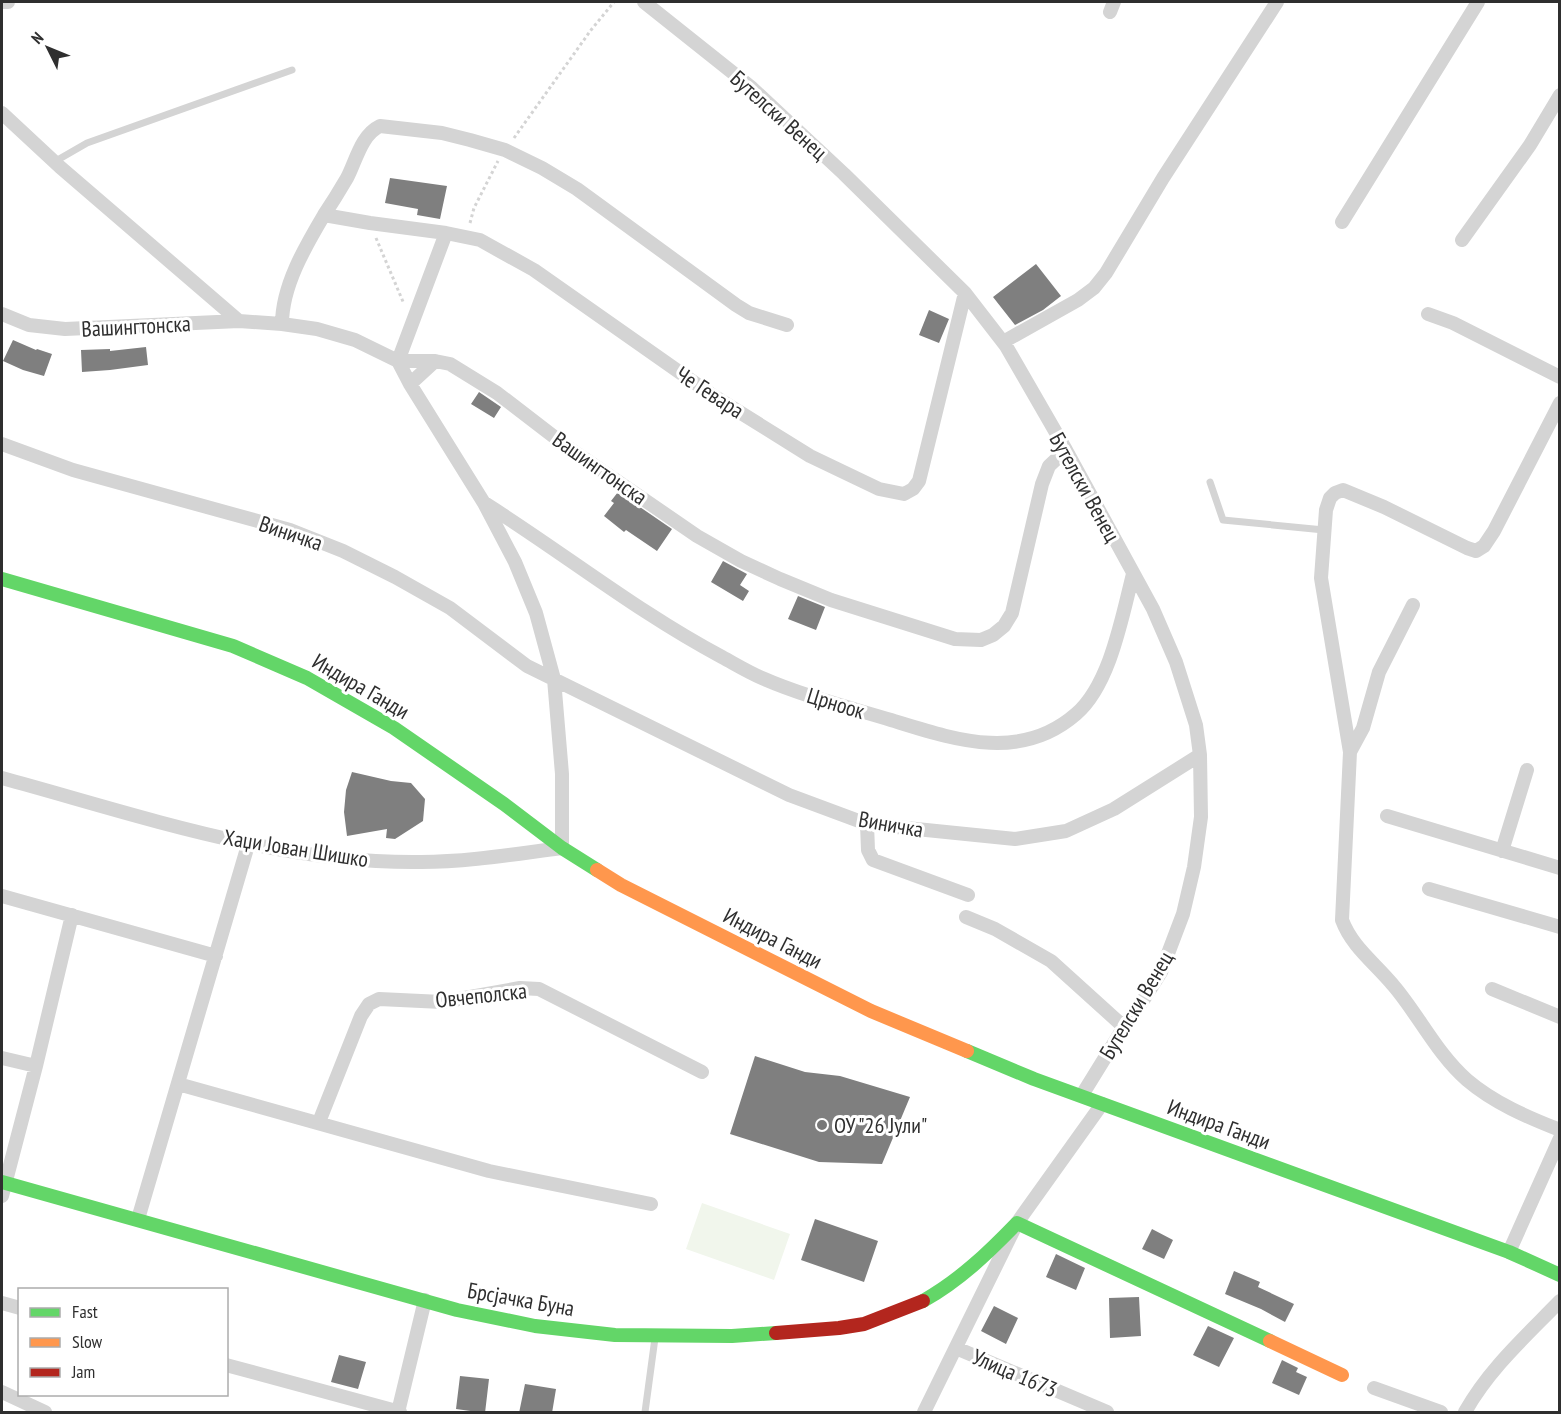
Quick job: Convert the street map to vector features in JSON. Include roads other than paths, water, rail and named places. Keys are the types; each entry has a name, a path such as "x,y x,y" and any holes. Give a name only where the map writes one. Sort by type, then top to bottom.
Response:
{"street":[{"path":"2,3 8,2"},
{"name":"Бутелски Венец","path":"644,2 752,88 965,292 1003,342 1066,450 1153,609 1176,662 1196,725 1200,755 1201,817 1194,867 1183,914 1161,972 1082,1095"},
{"path":"1003,342 1078,300 1094,288 1106,273 1163,178 1277,2"},
{"path":"1342,222 1478,2"},
{"path":"1462,240 1530,145 1560,95"},
{"path":"2,113 54,162 239,321"},
{"path":"282,324 284,304 308,243 344,183 367,136 380,126 442,133 505,150 542,168 577,189 736,305 749,313 787,325"},
{"name":"Че Гевара","path":"324,215 480,240 534,270 712,395 810,456 879,489 904,494 913,489 919,481 965,292"},
{"path":"446,233 398,361 484,502 536,613 554,679 562,784 562,848"},
{"name":"Вашингтонска","path":"2,314 29,325 55,329 239,321 282,324 317,329 355,340 398,361 435,361 450,364 497,393 566,446 697,536 741,561 831,600 955,639 981,640 993,635 1004,626 1012,613 1042,484 1049,466 1066,450"},
{"path":"1428,314 1453,323 1560,377"},
{"path":"410,384 435,361"},
{"path":"1560,403 1484,546 1476,551 1467,548 1384,507 1343,490 1330,498 1326,510 1321,578 1350,752 1342,920 1348,934 1394,986 1436,1044 1466,1079 1511,1110 1560,1130"},
{"name":"Виничка","path":"2,444 73,470 290,531 343,551 450,608 527,666 789,795 867,824 1015,839 1066,831 1114,809 1200,755"},
{"name":"Црноок","path":"484,502 659,621 761,678 816,698 951,739 978,743 1016,743 1050,732 1075,715 1093,696 1105,670 1133,574"},
{"name":"Индира Ганди","path":"2,579 233,646 307,678 394,728 504,804 562,848 621,885 871,1011 1034,1079 1509,1252 1560,1275"},
{"path":"1350,752 1363,728 1379,672 1413,605"},
{"path":"1502,851 1527,770"},
{"name":"Хаџи Јован Шишко","path":"2,778 248,845 364,860 420,862 474,860 562,848"},
{"path":"1387,816 1560,868"},
{"path":"867,824 868,850 873,860 968,895"},
{"path":"138,1219 248,845"},
{"path":"1429,889 1560,927"},
{"path":"2,896 216,956"},
{"path":"3,1187 36,1066 72,915"},
{"path":"966,917 995,929 1051,961 1124,1027"},
{"name":"Овчеполска","path":"319,1122 361,1016 369,1004 379,999 442,1002 520,988 539,989 702,1072"},
{"path":"1492,989 1560,1017"},
{"path":"2,1058 36,1066"},
{"path":"178,1084 489,1171 651,1204"},
{"path":"924,1413 1017,1223 1102,1104"},
{"path":"1509,1252 1558,1143"},
{"name":"Брсјачка Буна","path":"3,1187 138,1219 457,1310 535,1326 615,1335 732,1336 839,1328 883,1318 924,1300 952,1284 977,1264 1017,1223"},
{"path":"1017,1223 1342,1375"},
{"path":"228,1366 399,1412 425,1299"},
{"path":"1465,1413 1492,1372 1560,1301"},
{"path":"2,1303 18,1307"},
{"name":"Улица 1673","path":"956,1348 1107,1413"},
{"path":"1374,1389 1441,1413"},
{"path":"2,1392 45,1413"}],"lane":[{"path":"54,162 87,143 292,70"},
{"path":"1210,482 1223,520 1324,530"},
{"path":"645,1413 655,1335"}],"place":[{"name":"ОУ \"26 Јули\"","path":"822,1125"}]}
